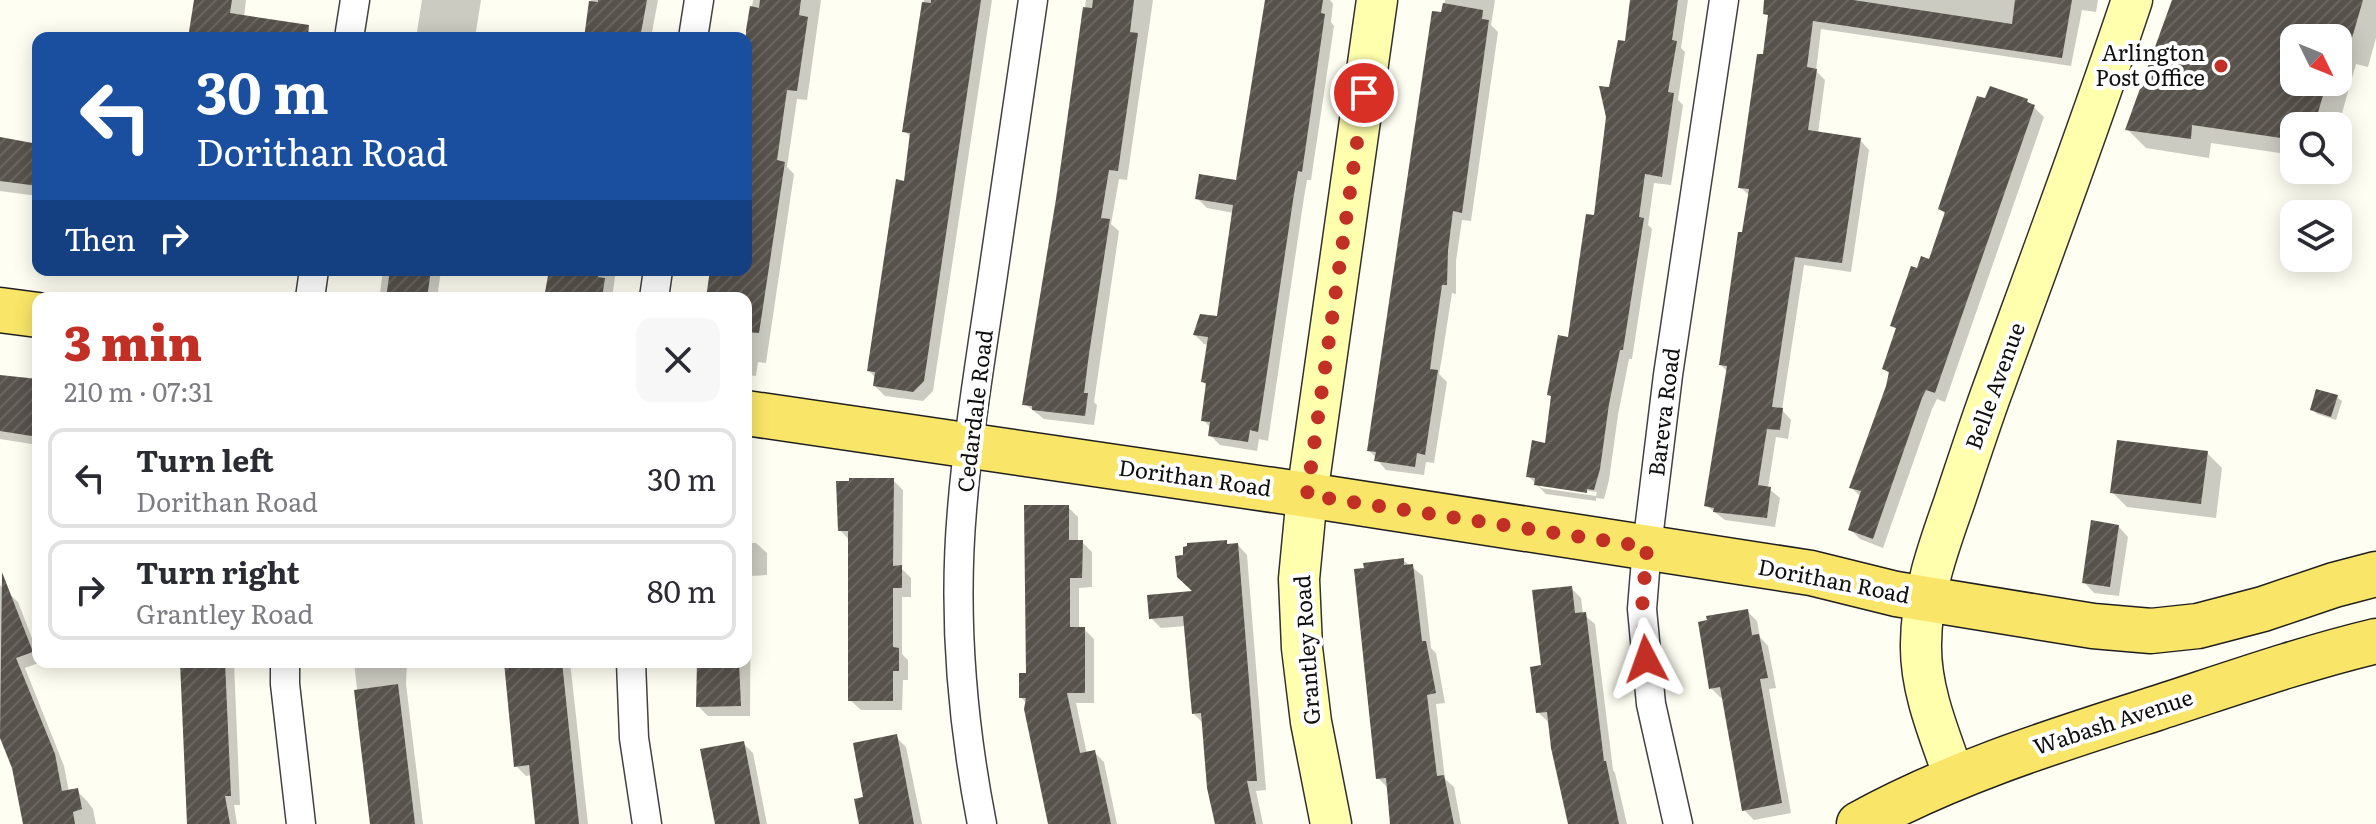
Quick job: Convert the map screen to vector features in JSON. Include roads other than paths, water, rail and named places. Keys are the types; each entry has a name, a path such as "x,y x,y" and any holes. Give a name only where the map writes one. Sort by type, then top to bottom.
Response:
{"main road":[{"path":"0,310 32,314"},
{"name":"Dorithan Road","path":"752,414 1647,547 1811,573 1926,599"},
{"path":"1926,599 2093,626 2151,631 2198,626 2376,574"},
{"name":"Wabash Avenue","path":"1859,824 2021,752 2210,690 2376,641"}],"street":[{"path":"350,32 355,0"},
{"path":"694,32 699,0"},
{"name":"Cedardale Road","path":"982,824 966,720 959,592 962,513 1033,0"},
{"name":"Grantley Road","path":"1331,824 1311,722 1302,648 1299,579 1307,495 1377,0"},
{"name":"Bareva Road","path":"1678,824 1651,704 1642,609 1668,375 1724,0"},
{"name":"Belle Avenue","path":"1955,779 1933,718 1926,686 1920,646 1926,599 1939,547 1976,439 2132,0"},
{"path":"285,668 301,824"},
{"path":"631,668 634,738 647,824"}],"place":[{"name":"Arlington Post Office","path":"2221,66"}]}
